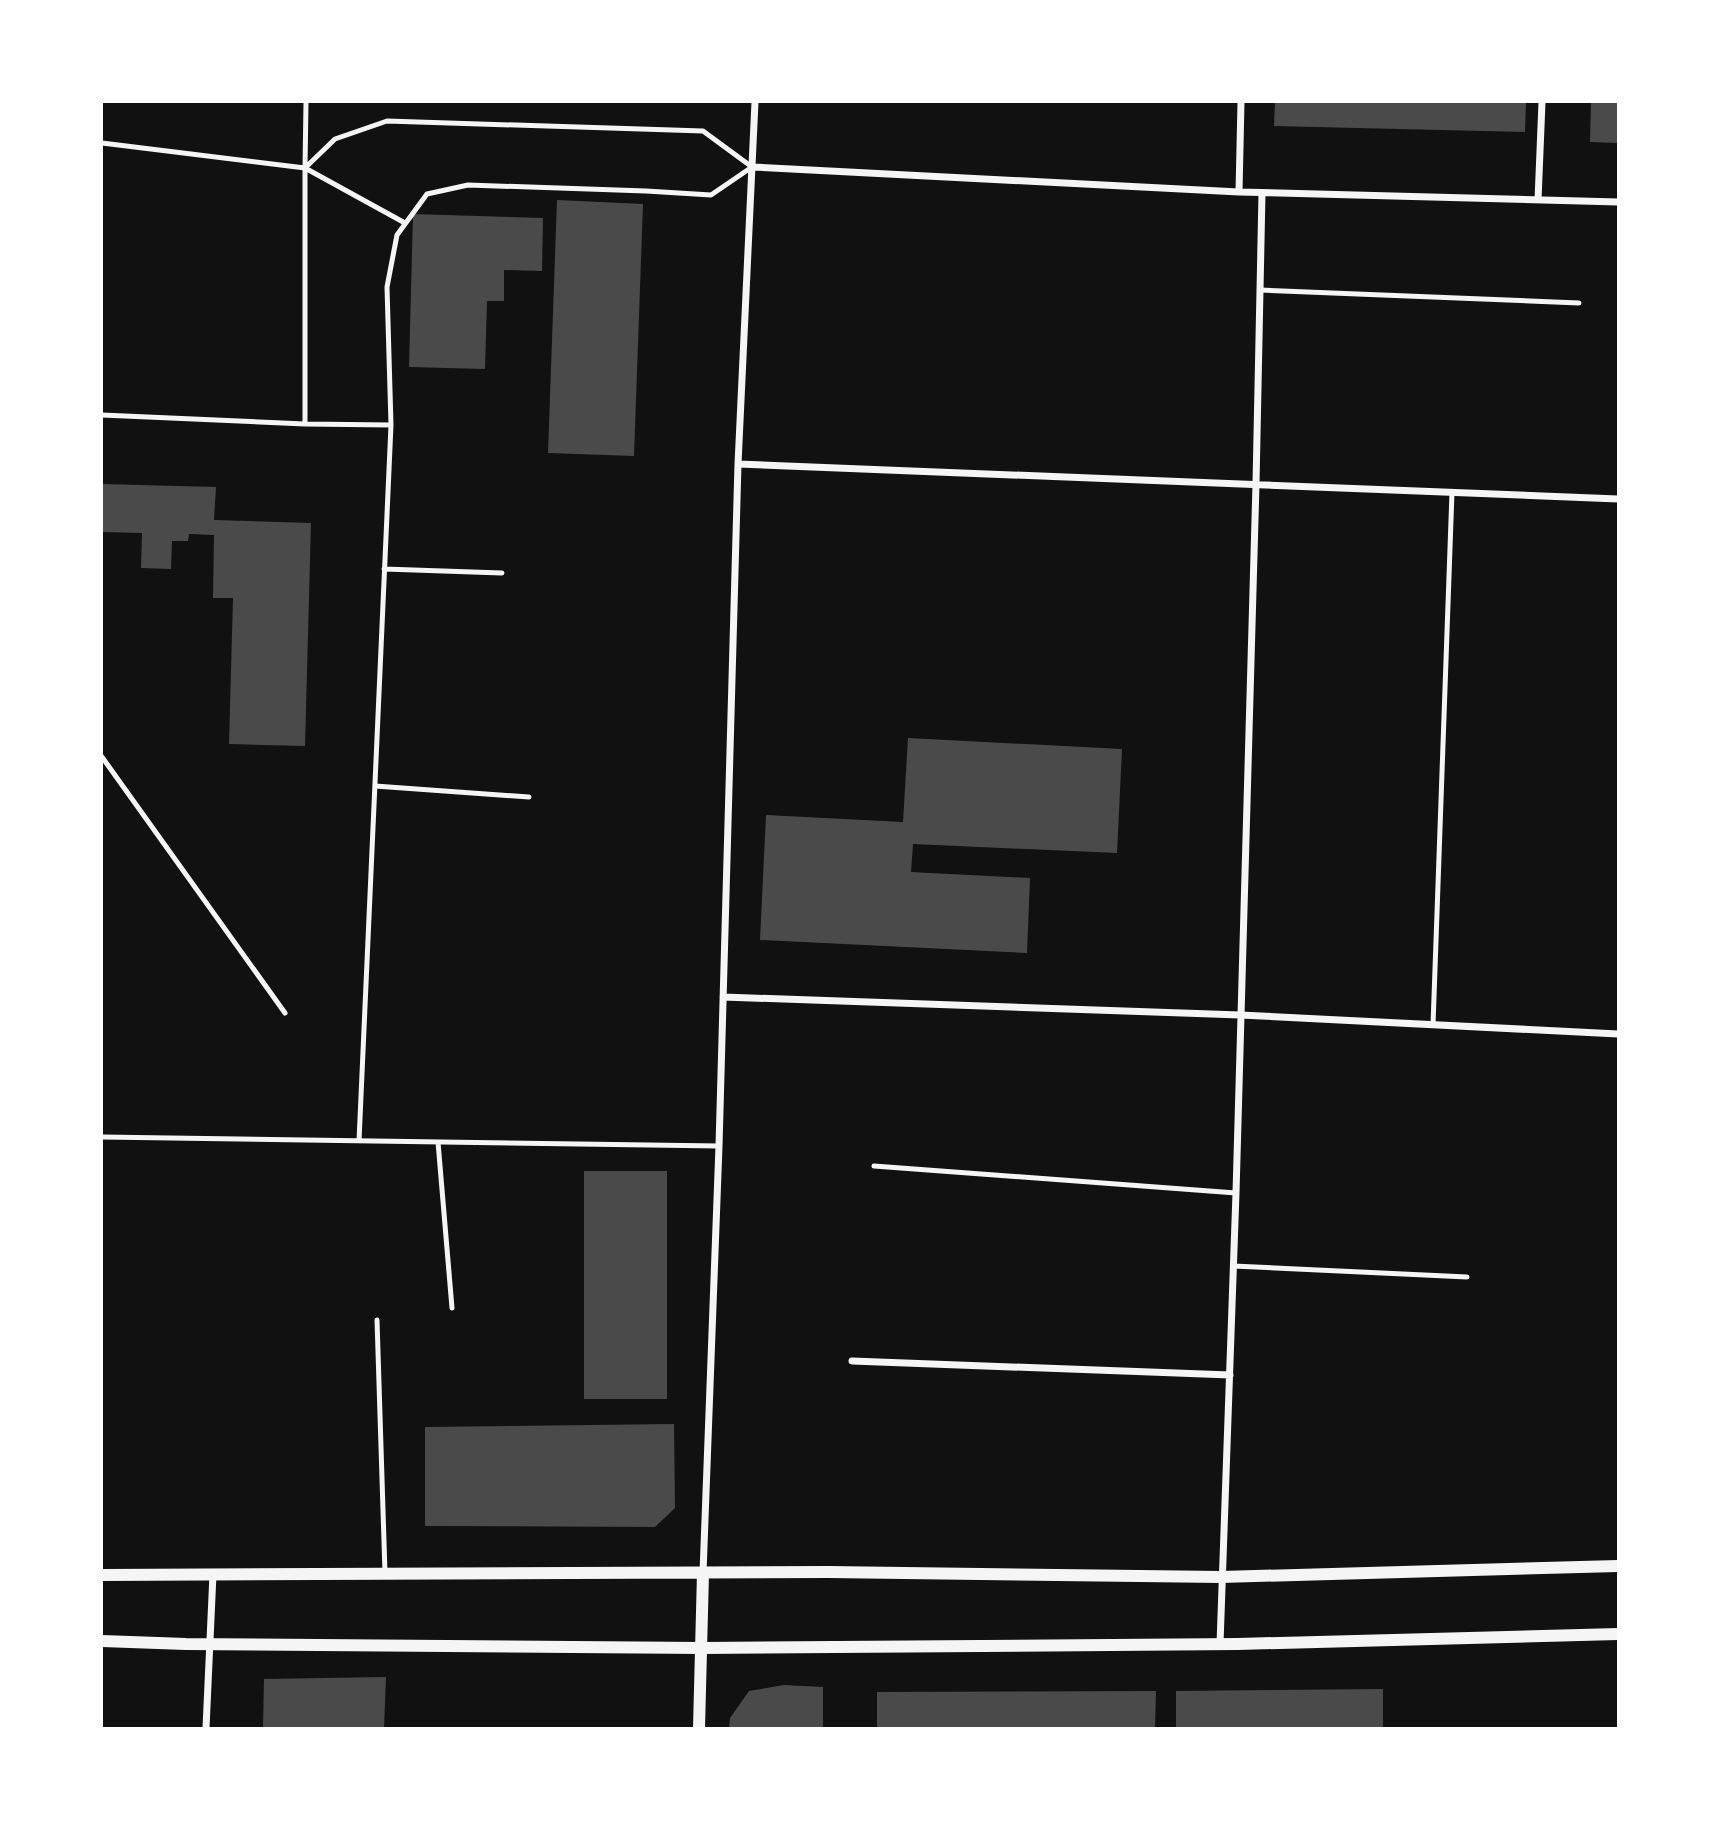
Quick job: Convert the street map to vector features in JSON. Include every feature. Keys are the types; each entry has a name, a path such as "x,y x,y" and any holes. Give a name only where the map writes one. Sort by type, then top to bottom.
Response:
{"street":[{"path":"699,1728 738,464 755,102"},
{"path":"1238,192 1241,102"},
{"path":"1538,200 1542,102"},
{"path":"752,167 1262,193 1619,202"},
{"path":"1220,1644 1236,1193 1262,193"},
{"path":"738,464 1619,499"},
{"path":"723,997 1240,1015 1619,1034"},
{"path":"852,1361 1230,1375"},
{"path":"102,1575 828,1572 1222,1577 1619,1566"},
{"path":"206,1728 213,1574"},
{"path":"102,1641 702,1648 1220,1644 1619,1634"}],"lane":[{"path":"305,424 306,102"},
{"path":"305,168 335,139 387,121 703,131 752,167 711,195 468,185 427,194 397,234 387,287 391,425 359,1141"},
{"path":"102,143 305,168 405,223"},
{"path":"1260,290 1578,303"},
{"path":"102,415 391,425"},
{"path":"1433,1025 1452,492"},
{"path":"384,569 502,573"},
{"path":"102,757 285,1013"},
{"path":"375,786 529,797"},
{"path":"102,1137 719,1146"},
{"path":"438,1142 452,1308"},
{"path":"874,1166 1236,1193"},
{"path":"1233,1266 1467,1277"},
{"path":"377,1320 385,1573"}],"building":[{"path":"1275,102 1526,102 1525,132 1274,126"},
{"path":"1591,102 1618,102 1618,143 1590,142"},
{"path":"557,200 643,204 634,456 548,453"},
{"path":"413,214 543,218 542,271 504,270 504,301 487,301 485,369 409,367"},
{"path":"102,484 216,487 214,520 311,523 305,746 229,744 233,598 213,598 214,535 189,534 188,541 172,541 171,569 141,568 142,533 102,532"},
{"path":"908,738 1122,749 1117,853 913,844 911,872 1030,878 1027,953 760,940 766,815 903,822"},
{"path":"584,1171 667,1171 667,1399 584,1399"},
{"path":"674,1424 675,1508 655,1527 425,1526 425,1427"},
{"path":"386,1677 384,1728 263,1728 264,1679"},
{"path":"784,1685 823,1687 823,1728 729,1728 730,1718 749,1691"},
{"path":"1383,1689 1383,1728 1176,1728 1176,1691"},
{"path":"1156,1691 1155,1728 877,1728 877,1692"}]}
